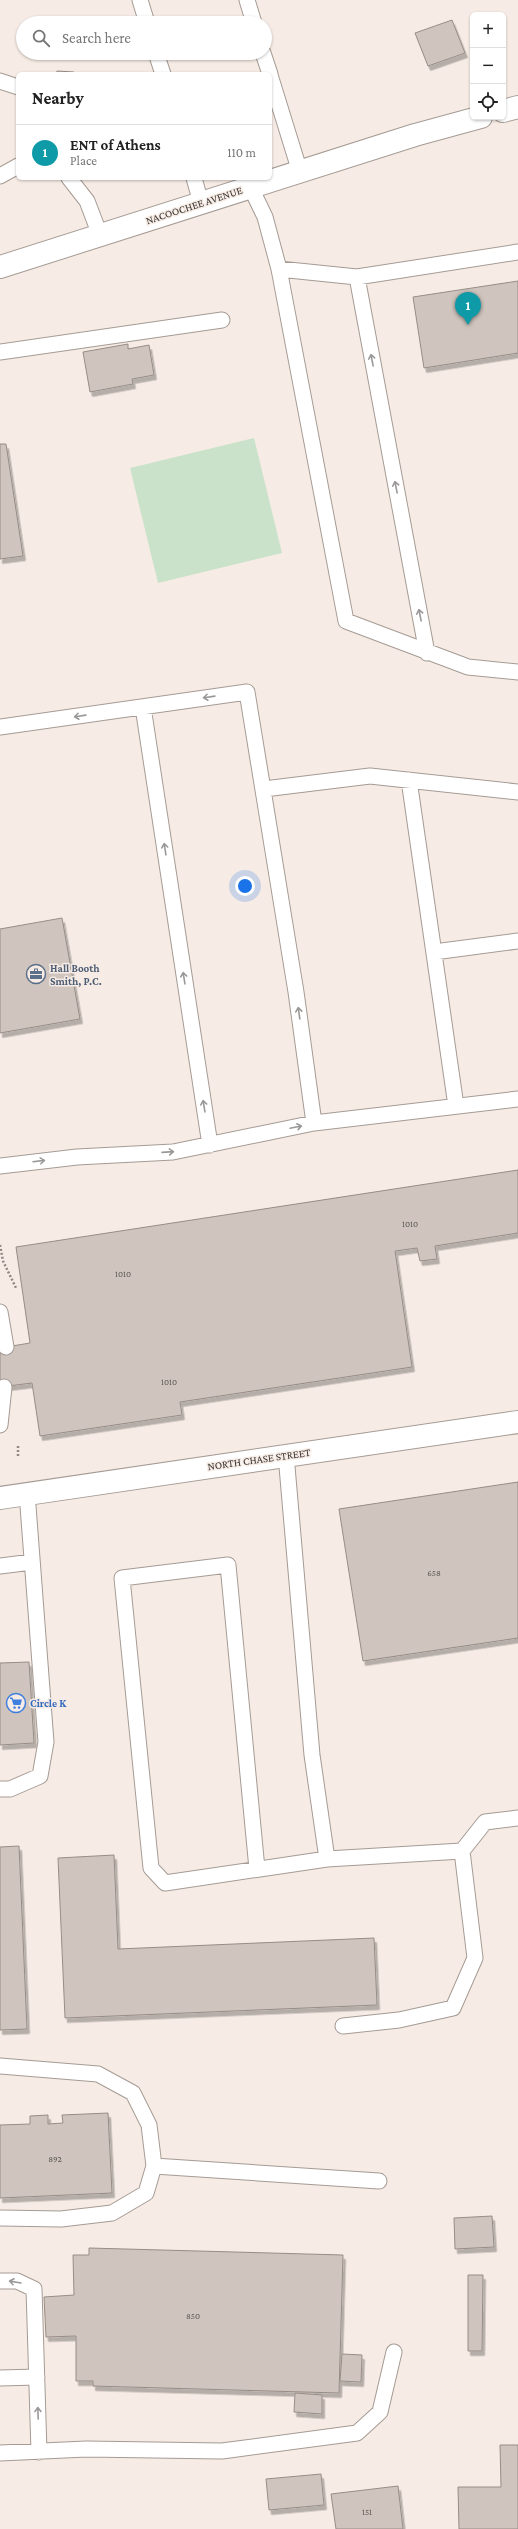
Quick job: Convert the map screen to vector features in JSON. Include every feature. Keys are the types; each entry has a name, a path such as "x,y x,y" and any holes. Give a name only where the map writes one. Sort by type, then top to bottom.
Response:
{"street":[{"path":"506,110 518,107"},
{"name":"NACOOCHEE AVENUE","path":"0,267 415,135 470,120"},
{"name":"NORTH CHASE STREET","path":"0,1498 518,1422"}],"lane":[{"path":"140,0 145,16"},
{"path":"247,0 252,16"},
{"path":"158,60 162,72"},
{"path":"265,60 269,72"},
{"path":"0,81 16,86"},
{"path":"272,81 300,172"},
{"path":"0,176 16,167"},
{"path":"70,180 87,201 100,235"},
{"path":"195,180 201,203"},
{"path":"251,188 265,217 279,269 346,621 427,653 468,667 518,672"},
{"path":"279,269 357,277 518,252"},
{"path":"357,277 427,653"},
{"path":"0,352 222,320"},
{"path":"0,727 247,692 264,788 296,992 314,1123"},
{"path":"143,707 210,1145"},
{"path":"264,788 370,776 518,792"},
{"path":"409,780 456,1106"},
{"path":"434,952 518,941"},
{"path":"0,1166 77,1157 173,1152 314,1123 518,1098"},
{"path":"0,1312 6,1347"},
{"path":"0,1425 4,1387"},
{"path":"286,1455 312,1755 327,1859"},
{"path":"0,1789 10,1789 40,1776 46,1742 27,1493"},
{"path":"0,1566 32,1562"},
{"path":"257,1869 228,1565 122,1578 151,1868 165,1883 327,1859 462,1851"},
{"path":"343,2026 399,2020 453,2008 475,1958 462,1851 485,1822 518,1818"},
{"path":"0,2066 98,2074 133,2093 149,2125 154,2166 146,2193 112,2213 61,2219 0,2218"},
{"path":"154,2166 379,2181"},
{"path":"0,2281 18,2281 34,2289 40,2452"},
{"path":"0,2453 86,2449 222,2451 357,2433 380,2412 394,2352"},
{"path":"0,2378 37,2377"}],"green space":[{"path":"254,438 282,553 158,583 130,468"}],"building":[{"path":"452,20 465,53 428,66 415,33"},
{"path":"518,281 518,353 424,368 413,297"},
{"path":"128,344 128,349 149,345 154,375 132,379 133,384 90,392 83,352"},
{"path":"0,444 6,444 23,556 0,559"},
{"name":"Hall Booth Smith, P.C.","path":"62,918 80,1019 0,1033 0,929"},
{"path":"518,1170 518,1233 435,1246 437,1259 420,1261 417,1248 395,1251 412,1367 180,1402 182,1415 40,1436 32,1383 0,1387 0,1348 30,1343 16,1247"},
{"path":"518,1482 518,1638 363,1661 339,1509"},
{"name":"Circle K","path":"29,1662 34,1743 0,1745 0,1663"},
{"path":"19,1846 27,2029 0,2030 0,1847"},
{"path":"114,1855 118,1949 374,1938 377,2005 65,2018 58,1858"},
{"path":"108,2113 112,2193 0,2198 0,2125 30,2124 30,2116 48,2115 48,2124 63,2123 62,2115"},
{"path":"492,2216 494,2247 455,2249 454,2218"},
{"path":"89,2248 343,2255 339,2393 93,2386 93,2381 76,2381 76,2336 46,2337 44,2297 74,2295 73,2255 89,2255"},
{"path":"468,2275 483,2275 482,2351 468,2351"},
{"path":"342,2354 362,2355 361,2382 340,2381"},
{"path":"295,2393 322,2395 322,2414 294,2412"},
{"path":"500,2445 518,2445 518,2529 459,2529 458,2487 501,2487"},
{"path":"321,2474 324,2505 269,2510 266,2479"},
{"path":"398,2486 403,2529 336,2529 331,2494"}],"place":[{"name":"ENT of Athens","path":"468,325"},
{"name":"Hall Booth Smith, P.C.","path":"36,974"},
{"name":"Circle K","path":"16,1703"}]}
